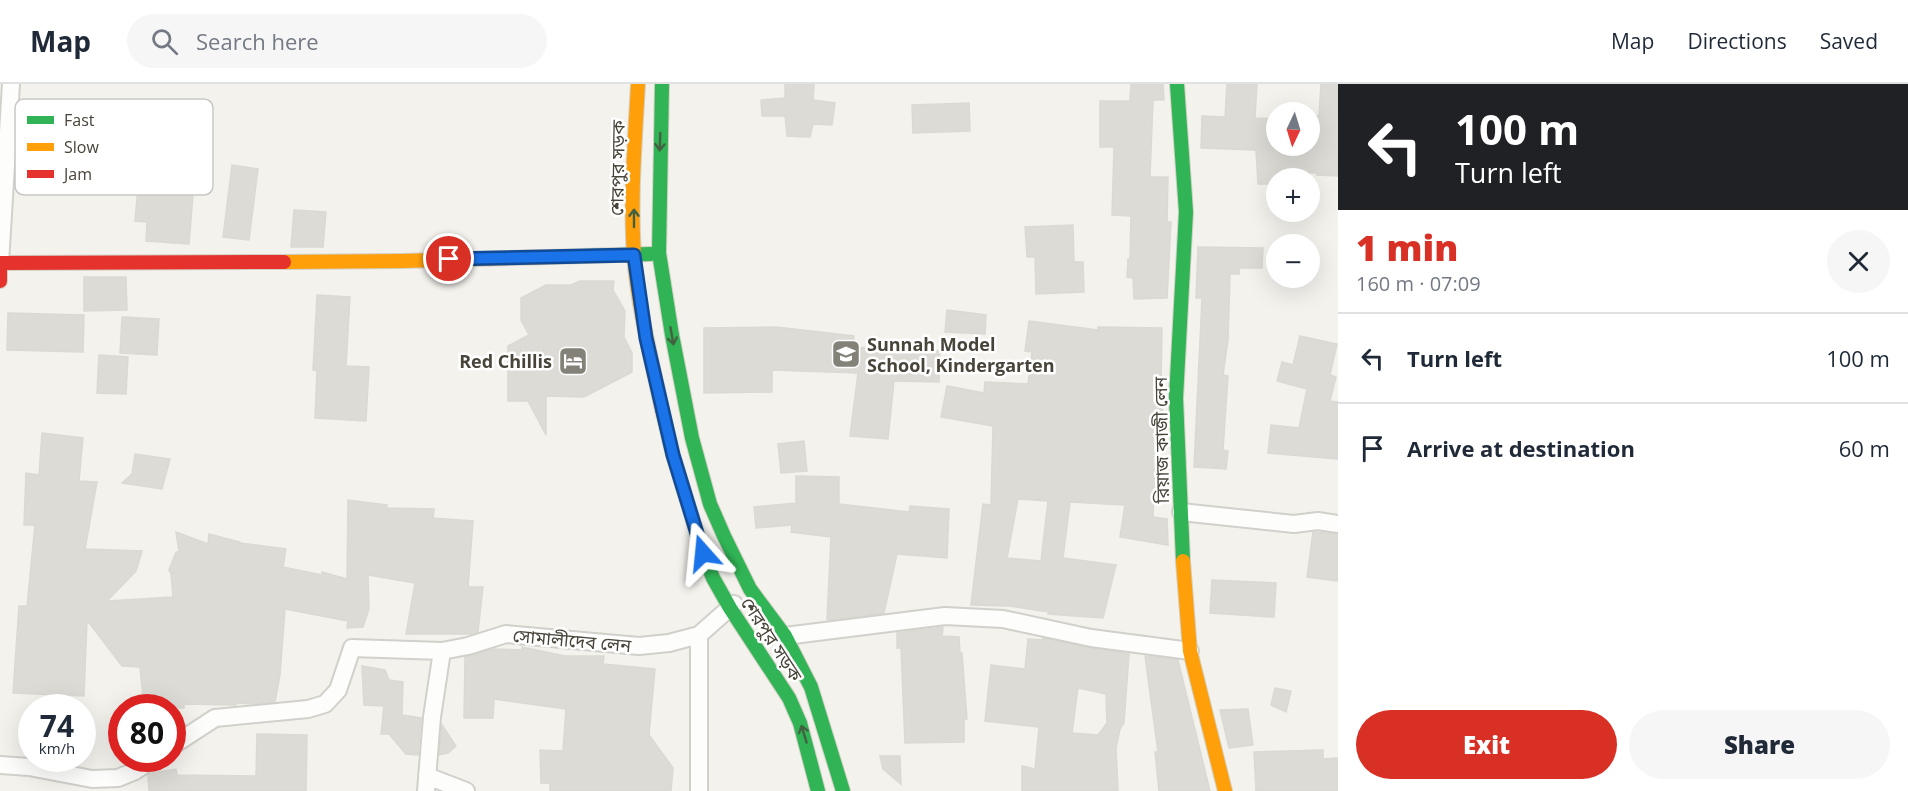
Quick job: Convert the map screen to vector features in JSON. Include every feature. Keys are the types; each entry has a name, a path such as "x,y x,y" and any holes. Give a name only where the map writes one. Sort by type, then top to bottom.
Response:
{"main road":[{"name":"শেরপুর সড়ক","path":"638,84 634,156 634,255 646,338 673,455 703,553 730,608 789,698 800,723 818,791"},
{"name":"শেরপুর সড়ক","path":"662,84 659,253 692,438 710,504 750,589 785,636 811,687 843,791"},
{"name":"রিয়াজ কাজী লেন","path":"1177,84 1186,212 1176,398 1190,651 1226,791"},
{"path":"0,281 0,263 402,261 659,253"}],"street":[{"path":"0,263 11,84"},
{"path":"1181,512 1294,524 1318,522 1338,524"},
{"name":"সোমালীদেব লেন","path":"186,737 215,718 308,709 326,704 338,690 352,648 442,651 468,646 506,634 639,646 669,643 699,635 750,589"},
{"path":"785,636 945,616 1003,619 1091,638 1190,651"},
{"path":"699,635 699,791"},
{"path":"442,651 432,717 427,783 466,791"},
{"path":"0,765 29,767 92,779 118,778 133,772"}],"building":[{"path":"785,84 814,84 813,100 835,103 832,125 813,124 810,137 787,136 785,116 762,116 761,100 785,98"},
{"path":"1131,84 1163,84 1164,100 1153,100 1150,177 1168,177 1167,222 1171,222 1167,298 1134,299 1133,278 1127,277 1128,259 1130,259 1131,216 1112,215 1114,147 1100,147 1100,101 1130,101"},
{"path":"1227,84 1257,84 1255,118 1266,119 1266,156 1320,156 1321,84 1338,84 1338,176 1320,175 1320,168 1266,168 1266,184 1258,184 1256,150 1201,148 1202,116 1225,117"},
{"path":"969,103 970,131 913,133 912,105"},
{"path":"232,165 258,169 249,240 223,237"},
{"path":"137,195 193,195 189,244 146,241 147,222 135,221"},
{"path":"294,210 326,212 323,247 291,247"},
{"path":"1073,225 1074,262 1083,262 1084,292 1036,294 1035,257 1027,257 1025,227"},
{"path":"1198,247 1263,248 1262,268 1239,268 1239,274 1230,274 1228,340 1223,375 1228,376 1223,450 1228,451 1226,469 1194,467 1202,298 1196,298"},
{"path":"84,277 126,277 127,310 84,311"},
{"path":"580,281 614,281 613,290 625,311 624,337 632,353 632,372 584,397 546,396 546,435 528,401 508,401 508,346 529,335 521,320 521,298 546,285 571,285"},
{"path":"317,295 350,297 346,366 369,367 366,421 315,418 317,371 313,370"},
{"path":"947,310 986,315 985,334 945,332"},
{"path":"8,313 84,315 83,352 7,350"},
{"path":"122,317 159,319 157,355 120,353"},
{"path":"1029,321 1098,330 1098,327 1162,328 1163,419 1158,419 1153,517 1167,519 1168,545 1120,537 1125,505 1070,502 1063,558 1116,565 1103,618 1048,614 1049,612 1009,606 971,605 983,504 991,505 993,426 941,417 947,386 984,393 985,382 1028,384 1032,352 1025,351","holes":["1018,499 1048,501 1041,561 1007,558"]},
{"path":"776,327 854,336 852,347 940,351 939,382 894,381 888,439 850,436 858,373 772,370 772,392 704,393 704,328"},
{"path":"1300,336 1337,344 1330,375 1336,377 1330,401 1338,402 1338,459 1268,453 1271,425 1299,428 1307,389 1277,381 1282,362 1293,365"},
{"path":"99,355 128,357 126,394 97,393"},
{"path":"42,433 83,438 79,481 97,482 85,549 142,551 136,571 107,601 173,597 169,570 176,552 179,552 176,532 208,544 209,534 240,543 286,549 283,567 322,575 322,572 347,579 348,500 387,505 387,508 434,509 433,518 473,521 468,587 483,587 478,632 472,634 406,634 415,583 368,575 369,609 363,627 347,628 348,621 285,609 280,675 275,702 237,703 236,705 186,704 186,694 143,694 140,667 122,666 87,620 84,694 13,693 19,606 27,606 35,525 24,525 26,473 39,475"},
{"path":"804,441 807,471 781,473 778,444"},
{"path":"135,454 170,459 162,489 122,483 132,474"},
{"path":"796,476 839,477 839,504 909,512 910,506 949,509 947,558 897,554 884,613 827,620 831,537 791,532 792,525 756,528 754,507 796,503"},
{"path":"1313,532 1338,534 1338,581 1307,577"},
{"path":"1212,580 1276,583 1274,617 1210,613"},
{"path":"943,627 942,636 959,637 960,653 962,653 967,719 964,719 964,742 905,743 901,648 897,648 897,633"},
{"path":"1043,638 1129,654 1124,723 1120,729 1116,748 1118,791 1022,791 1022,766 1035,769 1039,727 985,721 991,665 1025,669 1028,639 1043,640","holes":["1078,688 1106,694 1107,723 1098,735 1072,733"]},
{"path":"522,647 565,656 604,656 603,664 655,669 649,735 673,768 671,791 550,791 550,783 541,783 540,750 563,751 566,709 494,699 493,718 464,718 465,657 494,649 522,650"},
{"path":"1145,656 1178,660 1210,791 1159,791 1155,752 1158,752"},
{"path":"362,666 385,670 389,680 403,682 402,715 421,718 418,755 406,754 389,734 381,734 384,706 364,705"},
{"path":"1275,688 1291,691 1286,712 1271,705"},
{"path":"1248,709 1253,745 1229,748 1220,710"},
{"path":"442,725 456,746 448,753 439,755"},
{"path":"257,734 307,735 306,791 149,791 148,775 158,772 176,772 177,775 256,776"},
{"path":"1323,750 1323,759 1338,758 1338,791 1256,791 1254,752"},
{"path":"880,756 900,756 901,784 883,769"}],"traffic: fast":[{"path":"662,84 659,253 692,438 710,504 724,536 750,589 785,636 811,687 843,791"},
{"path":"1177,84 1186,212 1176,398 1183,561"},
{"path":"549,257 651,254"},
{"path":"662,409 673,455 713,578 789,698 800,723 818,791"}],"traffic: slow":[{"path":"638,84 634,148 634,255 649,352 662,409"},
{"path":"284,262 549,257"},
{"path":"1183,561 1190,651 1225,791"}],"traffic: jam":[{"path":"0,281 0,263 284,262"}],"place":[{"name":"Sunnah Model School, Kindergarten","path":"846,354"},
{"name":"Red Chillis","path":"573,361"}],"route":[{"path":"449,259 634,255 646,338 673,455 703,553"}]}
